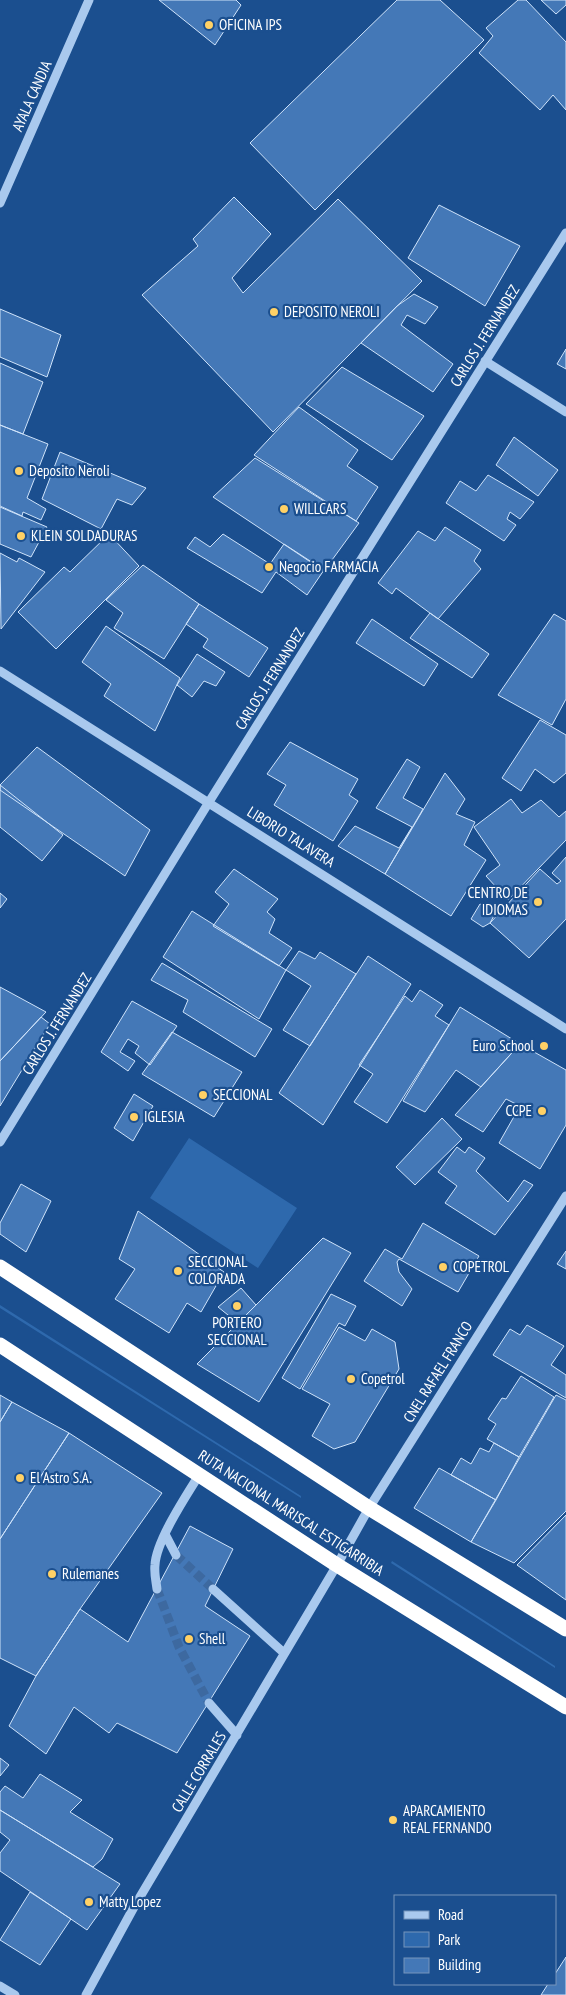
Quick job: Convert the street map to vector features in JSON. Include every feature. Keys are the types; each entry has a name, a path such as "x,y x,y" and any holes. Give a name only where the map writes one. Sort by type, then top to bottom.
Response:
{"highway":[{"path":"0,1267 369,1508 566,1629"},
{"name":"RUTA NACIONAL MARISCAL ESTIGARRIBIA","path":"0,1344 338,1565 566,1708"}],"street":[{"name":"AYALA CANDIA","path":"0,203 89,0"},
{"name":"CARLOS J. FERNANDEZ","path":"0,1142 209,802 566,233"},
{"path":"485,361 566,412"},
{"name":"LIBORIO TALAVERA","path":"0,671 566,1029"},
{"name":"CNEL RAFAEL FRANCO","path":"338,1565 369,1508 566,1196"},
{"path":"157,1589 155,1564 165,1534 176,1510 199,1475"},
{"path":"165,1534 176,1555"},
{"name":"CALLE CORRALES","path":"86,1995 134,1907 338,1565"},
{"path":"213,1589 284,1653"},
{"path":"209,1703 237,1735"},
{"path":"0,1986 15,1995"}],"green space":[{"path":"189,1138 297,1208 258,1268 150,1198"},
{"path":"0,1305 301,1496 301,1498 0,1308"},
{"path":"392,1561 555,1666 555,1668 391,1563"}],"building":[{"name":"OFICINA IPS","path":"159,0 236,0 241,5 215,45"},
{"path":"397,0 440,0 484,40 315,210 250,143"},
{"path":"518,0 526,0 566,42 566,110 553,95 540,110 479,53 493,36 486,28"},
{"path":"541,0 566,0 566,5 556,14"},
{"name":"DEPOSITO NEROLI","path":"234,197 271,234 232,278 243,293 338,199 422,281 273,432 142,295 198,246 193,239"},
{"path":"439,205 520,246 485,306 408,258"},
{"path":"414,294 438,307 425,324 407,315 401,325 453,364 433,392 361,343 397,306"},
{"path":"0,309 61,335 47,377 0,357"},
{"path":"566,349 566,369 557,364"},
{"path":"0,363 43,382 23,434 0,425"},
{"path":"342,367 424,416 392,460 306,404"},
{"path":"299,407 358,450 347,466 378,487 356,521 254,455"},
{"name":"Deposito Neroli","path":"0,425 48,444 27,498 46,509 41,520 23,512 22,516 0,506"},
{"path":"514,437 558,470 538,496 496,465"},
{"path":"60,452 146,488 132,505 117,499 101,529 42,499"},
{"name":"WILLCARS","path":"255,458 359,523 324,571 213,497"},
{"path":"488,475 534,502 520,519 510,512 507,519 516,525 504,541 446,503 460,481 476,491"},
{"name":"KLEIN SOLDADURAS","path":"0,507 47,527 31,557 0,544"},
{"path":"445,527 481,550 474,561 481,569 438,619 396,588 392,594 378,583 418,531 435,541"},
{"path":"109,534 139,566 56,649 18,612 64,567 70,572"},
{"name":"Negocio FARMACIA","path":"223,534 270,564 284,544 324,570 307,595 276,572 262,593 187,548 195,537 210,547"},
{"path":"0,553 17,562 19,558 45,572 1,629"},
{"path":"143,565 199,604 164,659 114,628 123,613 106,600"},
{"path":"199,604 268,648 249,677 203,647 208,639 186,624"},
{"path":"430,613 489,654 472,678 410,638"},
{"path":"554,614 566,621 566,699 552,725 498,695"},
{"path":"372,619 438,664 424,686 356,643"},
{"path":"106,626 180,678 155,731 104,696 111,684 82,662"},
{"path":"197,654 225,672 216,686 204,681 192,697 177,685"},
{"path":"540,720 566,735 566,773 554,783 535,769 521,791 502,778"},
{"path":"290,742 358,779 349,795 358,801 333,841 274,805 286,785 267,774"},
{"path":"37,747 150,830 125,876 0,790 0,785"},
{"path":"407,759 420,767 403,798 423,809 385,874 338,846 355,826 399,848 412,827 376,808"},
{"path":"445,773 465,799 456,814 475,822 464,845 486,860 451,916 385,874"},
{"path":"0,785 63,835 42,861 0,827"},
{"path":"511,799 522,813 541,800 559,817 566,811 566,840 508,900 486,876 500,865 474,827"},
{"name":"CENTRO DE IDIOMAS","path":"566,857 566,919 529,958 490,923 540,869 557,884 561,881 552,873"},
{"path":"234,869 278,899 267,912 275,919 269,933 292,948 279,966 213,926 229,904 215,892"},
{"path":"0,893 7,899 0,908"},
{"path":"480,904 496,912 490,923 483,927 471,919"},
{"path":"192,911 286,970 259,1019 163,957"},
{"path":"299,951 315,959 320,952 356,974 310,1046 283,1030 311,986 286,970"},
{"path":"368,956 411,984 323,1125 279,1093"},
{"path":"162,963 272,1029 255,1057 183,1012 188,1000 151,980"},
{"path":"0,987 46,1012 0,1061"},
{"path":"420,990 443,1005 435,1016 449,1025 387,1123 354,1102 373,1074 359,1065 405,996 412,1002"},
{"path":"132,1001 177,1026 150,1065 135,1053 139,1046 128,1039 120,1052 135,1061 128,1071 101,1052"},
{"path":"460,1007 520,1044 481,1087 456,1070 425,1112 403,1101"},
{"path":"41,1017 50,1024 0,1106 0,1061"},
{"name":"SECCIONAL","path":"172,1032 242,1072 214,1117 142,1074"},
{"name":"CCPE","path":"520,1044 566,1070 566,1125 540,1169 499,1143 520,1106 506,1099 483,1132 455,1115"},
{"name":"IGLESIA","path":"134,1094 153,1106 133,1141 114,1128"},
{"path":"442,1118 462,1139 415,1185 396,1167"},
{"path":"457,1147 465,1153 469,1147 485,1158 476,1171 508,1202 524,1180 533,1185 495,1235 445,1203 457,1186 438,1172"},
{"path":"21,1184 51,1201 26,1252 0,1234 0,1223"},
{"name":"SECCIONAL COLORADA","path":"138,1211 224,1272 201,1312 187,1303 169,1333 115,1299 135,1269 119,1259"},
{"name":"COPETROL","path":"423,1223 479,1256 458,1292 399,1259 397,1262 399,1272 412,1289 402,1306 364,1281 385,1249 402,1259"},
{"path":"323,1238 351,1253 259,1402 197,1364"},
{"path":"566,1251 566,1269 557,1264"},
{"name":"PORTERO SECCIONAL","path":"241,1288 256,1305 238,1323 218,1307"},
{"path":"331,1294 356,1306 345,1326 339,1323 300,1389 282,1378"},
{"path":"527,1325 564,1346 551,1365 566,1375 566,1398 493,1355 510,1329 520,1335"},
{"name":"Copetrol","path":"339,1327 365,1341 372,1329 395,1342 399,1369 355,1442 334,1449 312,1436 330,1404 302,1389"},
{"path":"521,1376 554,1397 519,1457 487,1439 496,1424 488,1419 502,1398 506,1399"},
{"path":"0,1395 12,1402 0,1422"},
{"path":"556,1395 566,1400 566,1511 514,1563 471,1542"},
{"name":"El Astro S.A.","path":"12,1402 69,1433 0,1539 0,1422"},
{"name":"Rulemanes","path":"69,1433 162,1493 80,1609 36,1676 0,1658 0,1539"},
{"path":"494,1443 519,1457 496,1500 451,1475 461,1458 471,1464 480,1448 489,1452"},
{"path":"439,1468 496,1500 471,1542 414,1508"},
{"path":"566,1515 566,1600 517,1565"},
{"name":"Shell","path":"190,1526 233,1549 205,1606 250,1636 177,1753 117,1723 109,1733 74,1707 46,1754 9,1726 36,1676 80,1609 128,1642"},
{"path":"0,1758 9,1765 0,1776"},
{"path":"40,1774 82,1800 70,1812 113,1839 102,1859 93,1867 0,1810 0,1792 5,1786 23,1798"},
{"path":"0,1810 120,1884 87,1930 0,1871 0,1853 10,1840 0,1832"},
{"path":"30,1892 71,1919 40,1965 0,1940"},
{"path":"566,1957 566,1995 541,1995 547,1985 556,1985 556,1972"}],"tunnel":[{"path":"176,1555 213,1589"},
{"path":"157,1589 179,1647 209,1703"}],"place":[{"name":"OFICINA IPS","path":"209,25"},
{"name":"DEPOSITO NEROLI","path":"274,312"},
{"name":"Deposito Neroli","path":"19,471"},
{"name":"WILLCARS","path":"284,509"},
{"name":"KLEIN SOLDADURAS","path":"21,536"},
{"name":"Negocio FARMACIA","path":"269,567"},
{"name":"CENTRO DE IDIOMAS","path":"538,902"},
{"name":"Euro School","path":"544,1046"},
{"name":"SECCIONAL","path":"203,1095"},
{"name":"CCPE","path":"542,1111"},
{"name":"IGLESIA","path":"134,1117"},
{"name":"COPETROL","path":"443,1267"},
{"name":"SECCIONAL COLORADA","path":"178,1271"},
{"name":"PORTERO SECCIONAL","path":"237,1306"},
{"name":"Copetrol","path":"351,1379"},
{"name":"El Astro S.A.","path":"20,1478"},
{"name":"Rulemanes","path":"52,1574"},
{"name":"Shell","path":"189,1639"},
{"name":"APARCAMIENTO REAL FERNANDO","path":"393,1820"},
{"name":"Matty Lopez","path":"89,1902"}]}
